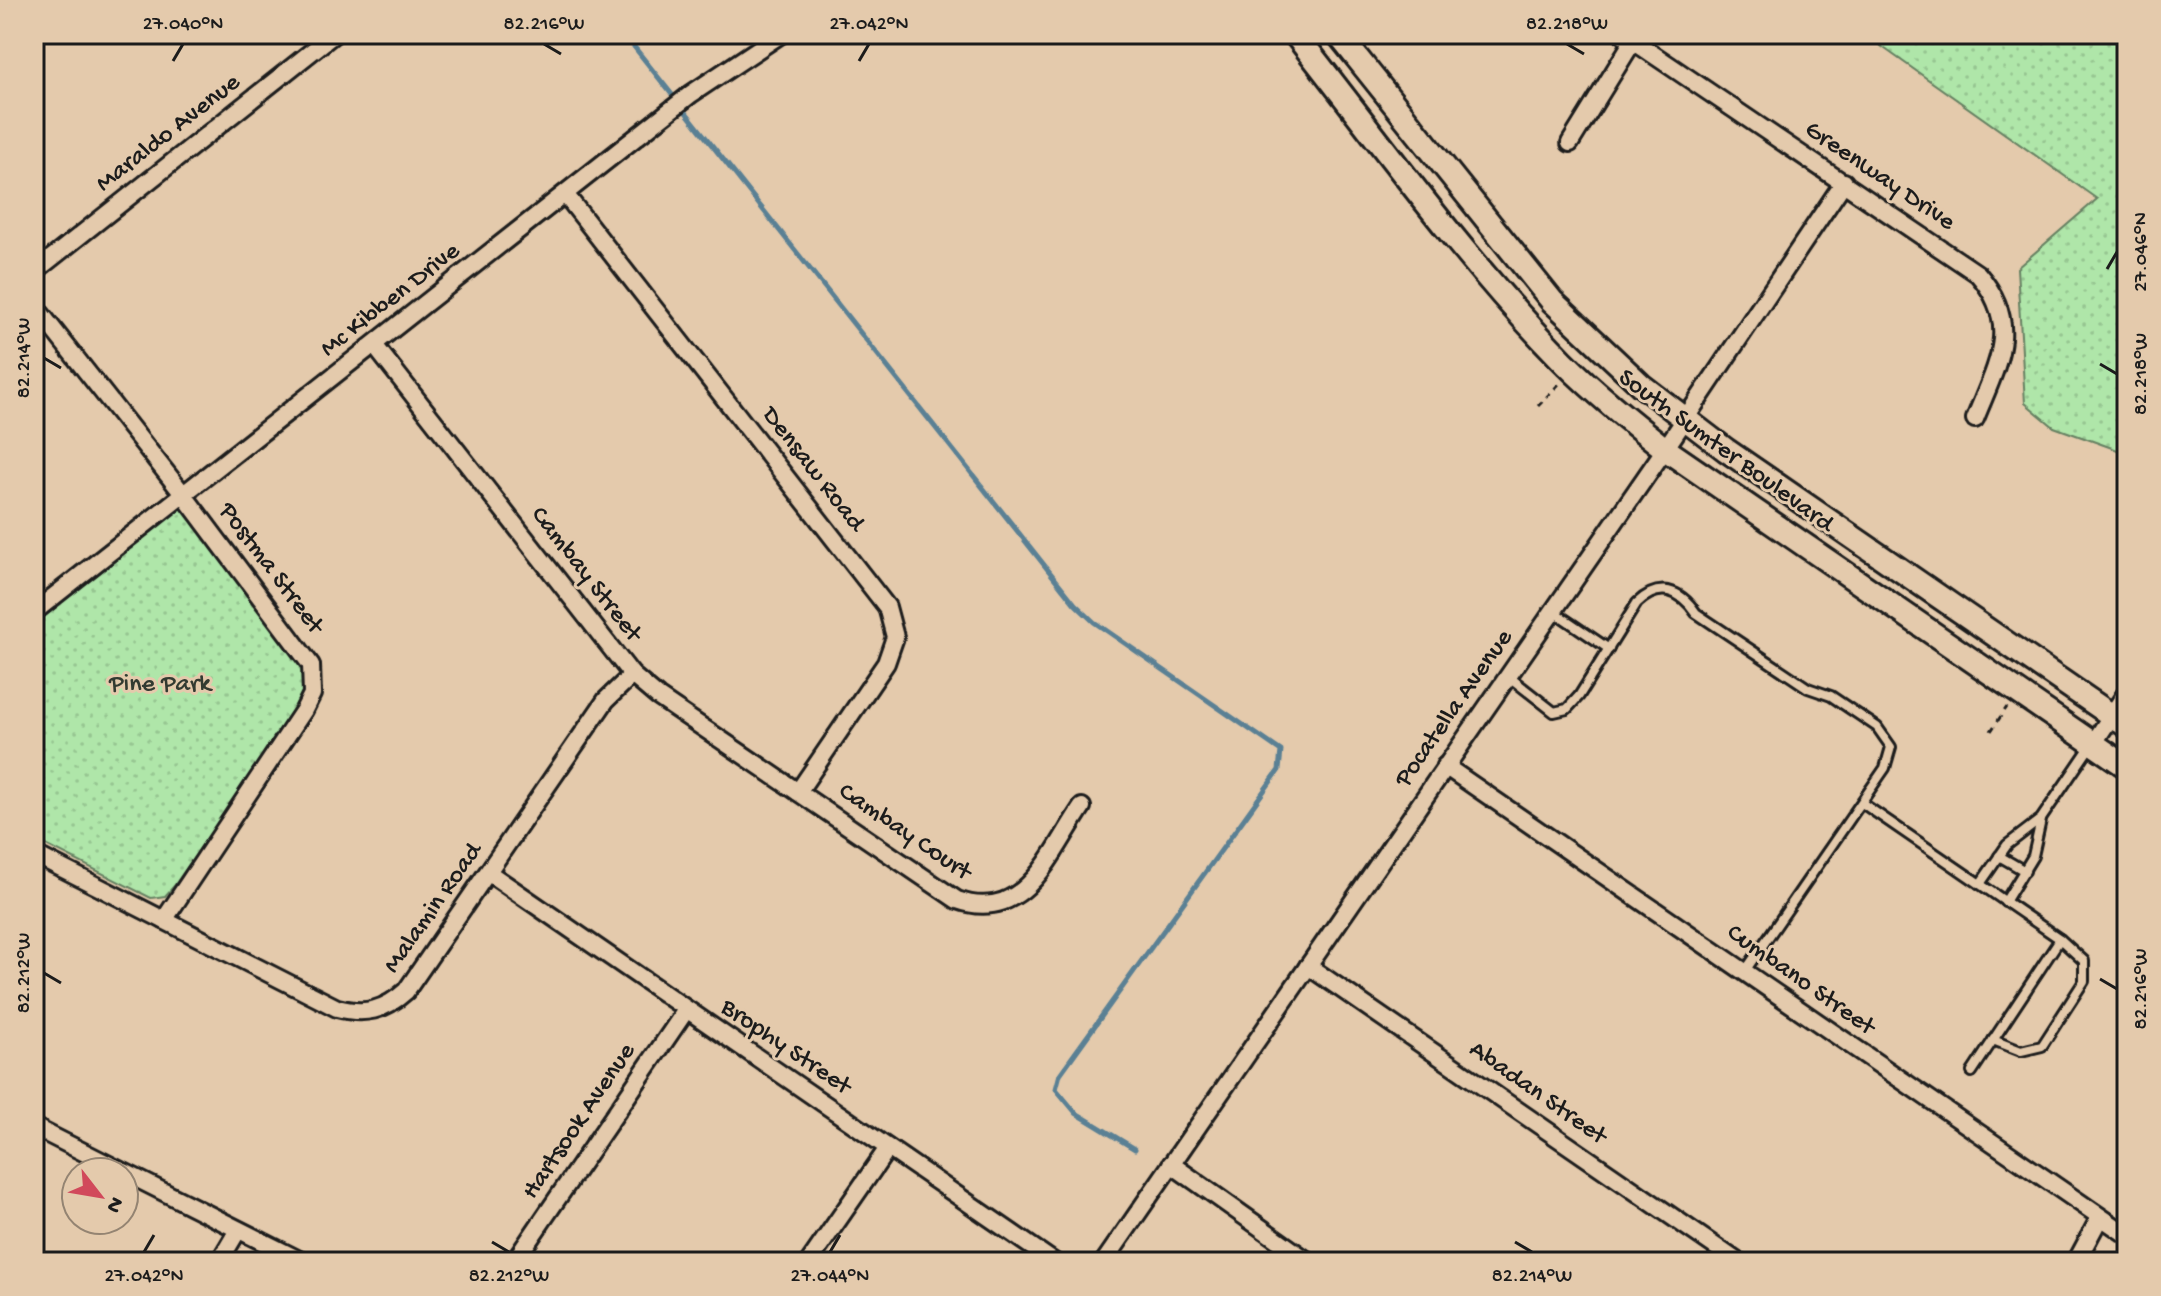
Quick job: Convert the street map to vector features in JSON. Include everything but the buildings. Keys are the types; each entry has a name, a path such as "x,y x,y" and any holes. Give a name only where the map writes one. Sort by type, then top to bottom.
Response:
{"main road":[{"name":"South Sumter Boulevard","path":"1295,34 1488,277 1573,370 1665,449 2127,767"},
{"name":"South Sumter Boulevard","path":"1338,34 1552,301 1641,385 1685,420 2119,721"}],"street":[{"name":"Maraldo Avenue","path":"34,272 334,34"},
{"name":"Mc Kibben Drive","path":"34,612 691,94 781,34"},
{"path":"1570,143 1628,37"},
{"name":"Greenway Drive","path":"1628,37 1970,268 1990,288 2001,313 2002,346 1975,419"},
{"name":"Pocatella Avenue","path":"1104,1262 1685,420 1844,182"},
{"name":"Densaw Road","path":"565,194 887,607 893,621 895,637 886,663 798,792"},
{"name":"Postma Street","path":"34,305 303,651 313,680 304,710 164,920"},
{"name":"Cambay Street","path":"375,346 632,675 658,697 798,792"},
{"name":"Malamin Road","path":"34,854 337,1008 369,1012 394,1002 406,991 606,700 632,675"},
{"path":"2093,744 2119,721 2127,692"},
{"name":"Cumbano Street","path":"1445,766 2127,1235"},
{"name":"Cambay Court","path":"798,792 957,900 991,907 1009,901 1027,888 1082,807"},
{"name":"Brophy Street","path":"489,873 1054,1262"},
{"name":"Abadan Street","path":"1308,966 1738,1262"},
{"name":"Hartsook Avenue","path":"514,1262 686,1010"},
{"path":"34,1127 92,1156"},
{"path":"809,1262 888,1148"},
{"path":"1171,1164 1309,1262"},
{"path":"140,1180 303,1262"},
{"path":"2076,1262 2100,1217"},
{"path":"219,1262 238,1230"}],"lane":[{"path":"1508,676 1554,712 1567,709 1646,595 1657,590 1674,591 1696,613 1808,688 1831,696 1886,736 1890,758 1744,972"},
{"path":"1553,611 1609,649"},
{"path":"1980,884 2007,845 2041,819 2093,744"},
{"path":"1862,803 2060,939 2084,961 2084,981 2050,1033 2034,1050 2021,1051 1993,1040"},
{"path":"2005,902 2033,856 2041,819"},
{"path":"1999,856 2025,871"},
{"path":"1972,1072 2060,939"}],"path":[{"path":"1538,406 1573,370"},
{"path":"1991,731 2017,693"}],"green space":[{"path":"1864,34 2127,34 2126,453 2054,427 2025,403 2017,268 2097,199"},
{"name":"Pine Park","path":"182,504 298,658 306,683 303,699 174,886 165,896 151,898 34,839 34,625"}],"waterway":[{"path":"624,34 1075,604 1094,622 1281,751 1279,770 1060,1074 1056,1089 1076,1113 1135,1149"}]}
